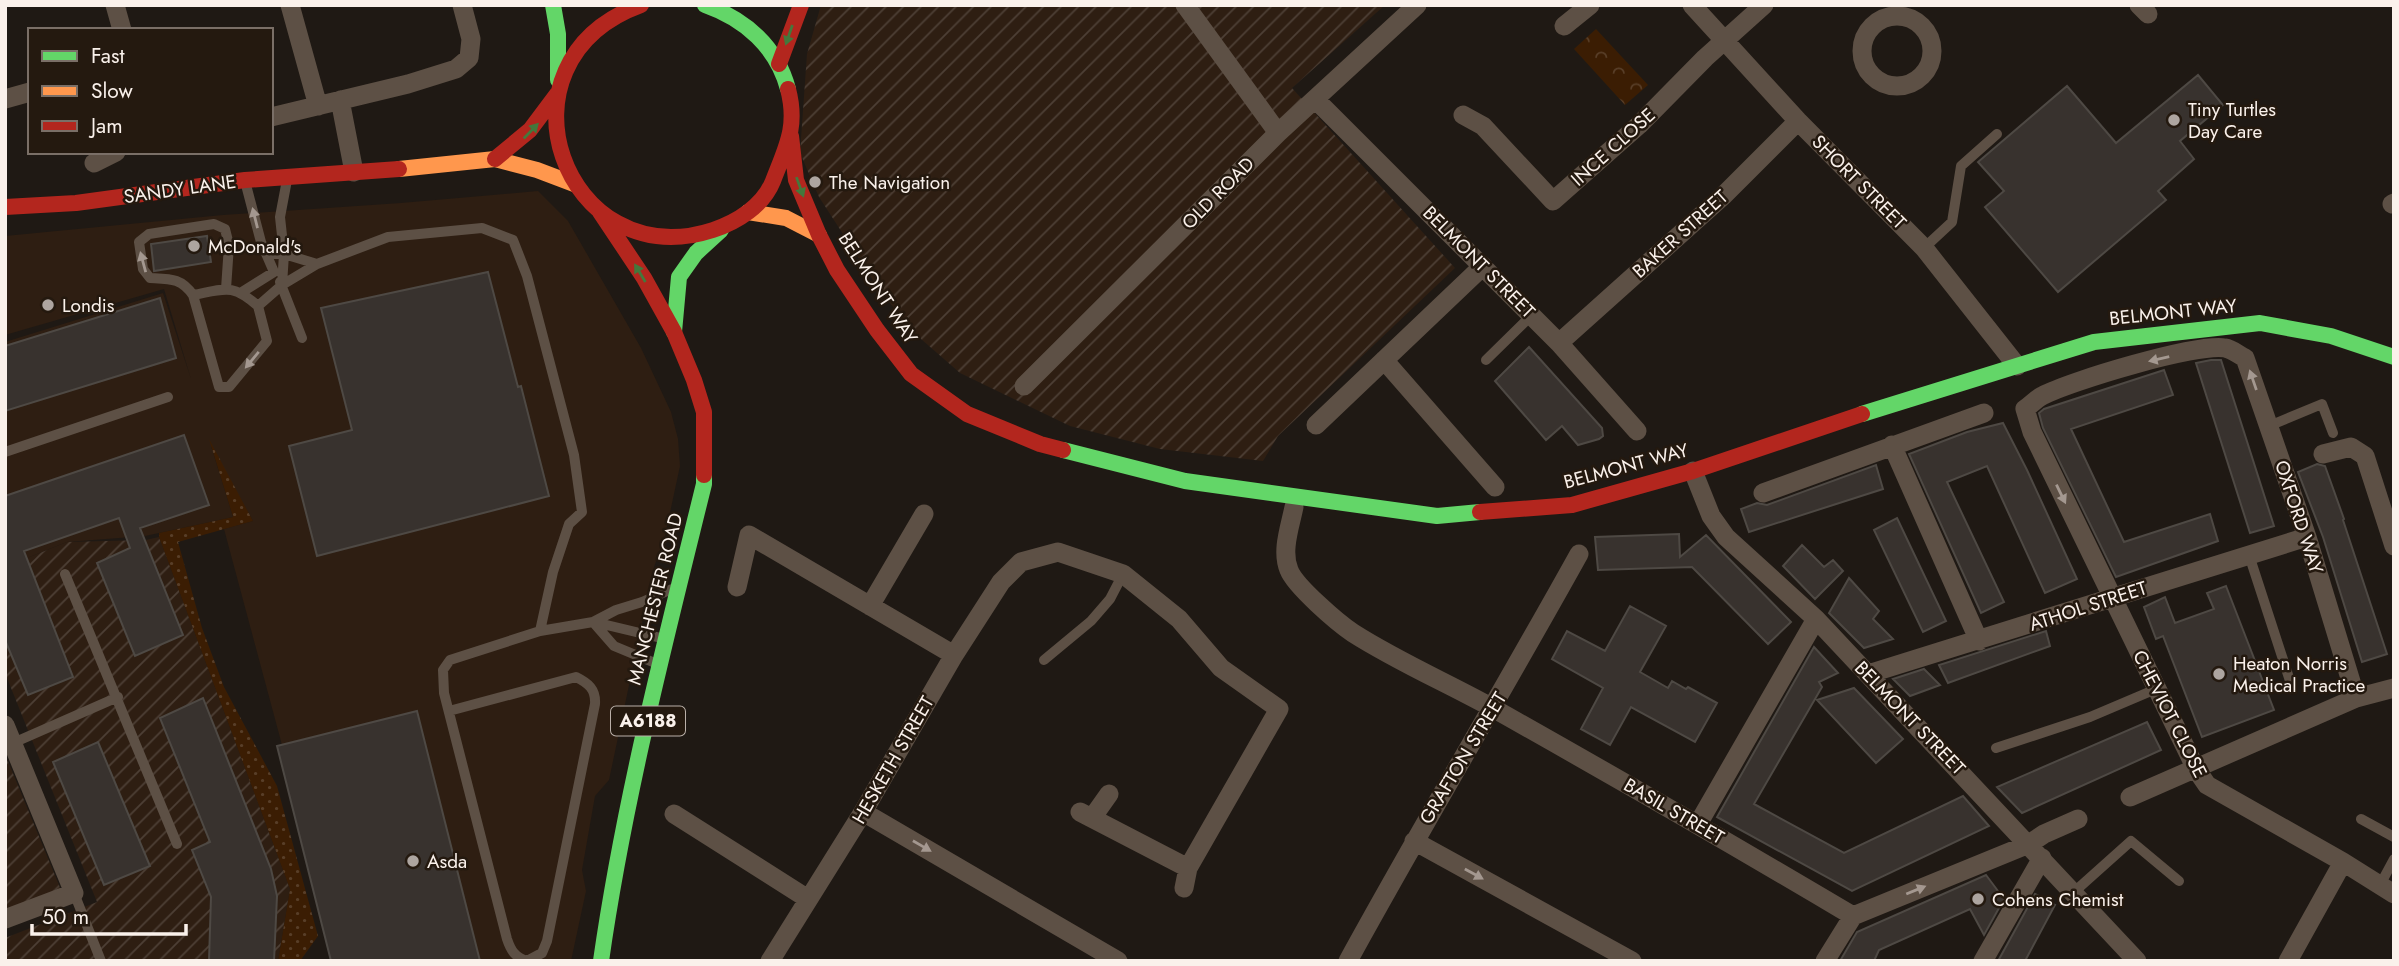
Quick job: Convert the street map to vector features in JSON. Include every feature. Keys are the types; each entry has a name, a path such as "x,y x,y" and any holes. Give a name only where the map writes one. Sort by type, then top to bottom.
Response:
{"main road":[{"path":"553,5 558,34 555,121 560,154 574,184 600,212 628,229 660,237 693,236 724,227 748,212 767,192 791,136"},
{"name":"SANDY LANE","path":"495,159 522,141 539,123 558,91 572,57 593,31 621,12 641,5"},
{"name":"BELMONT WAY","path":"705,5 730,14 758,36 779,64 792,105 791,136 796,180 837,270 877,330 911,374 967,414 1040,444 1185,481 1437,516 1572,505 1693,471 1835,422 2095,342 2260,323 2331,336 2394,357"},
{"path":"779,64 801,5"},
{"name":"SANDY LANE","path":"5,207 76,203 245,180 375,172 495,159 537,170 574,184"},
{"name":"MANCHESTER ROAD","path":"600,212 620,239 674,332 704,412 704,484 659,664 612,885 601,961"},
{"name":"BELMONT WAY","path":"748,212 771,212 796,221 820,235"},
{"name":"MANCHESTER ROAD","path":"674,332 679,277 696,253 724,227"}],"street":[{"path":"290,5 317,106"},
{"path":"273,117 408,84 456,69 469,58 471,40 462,5"},
{"path":"1185,5 1278,133"},
{"name":"OLD ROAD","path":"1024,386 1278,133 1417,5"},
{"path":"1564,26 1590,5"},
{"name":"SHORT STREET","path":"1692,5 1798,121 1924,248 2017,366"},
{"name":"INCE CLOSE","path":"1463,115 1483,126 1553,201 1639,125 1764,5"},
{"path":"119,6 122,28"},
{"path":"5,99 28,93"},
{"name":"BELMONT STREET","path":"1315,99 1559,343 1637,431"},
{"path":"340,100 354,172"},
{"name":"BAKER STREET","path":"1559,343 1723,196 1798,121"},
{"path":"94,163 112,154"},
{"path":"1316,425 1483,266"},
{"name":"OXFORD WAY","path":"2032,432 2025,409 2041,396 2081,380 2202,349 2226,348 2245,358 2307,537 2356,698"},
{"path":"1384,360 1494,487"},
{"path":"1763,493 1984,413"},
{"name":"CHEVIOT CLOSE","path":"2032,432 2156,689 2196,769 2207,785 2387,889"},
{"path":"1892,445 1979,640"},
{"path":"2323,454 2351,447 2365,456 2394,546"},
{"name":"BELMONT STREET","path":"1693,471 1711,516 1726,537 1816,619 2036,850 2137,961"},
{"name":"BASIL STREET","path":"1294,507 1286,551 1289,571 1304,590 1350,631 1396,659 1493,708 1698,824 1853,916"},
{"path":"870,606 924,514"},
{"path":"737,587 751,526 870,606 954,655"},
{"name":"ATHOL STREET","path":"1868,674 2307,537"},
{"name":"HESKETH STREET","path":"770,961 863,812 954,655 1001,582 1021,562 1058,552 1122,574"},
{"name":"GRAFTON STREET","path":"1348,961 1579,555"},
{"path":"1122,574 1179,619 1221,668 1284,702 1188,868 1184,888"},
{"path":"1698,824 1816,619"},
{"path":"2130,797 2356,698 2394,688"},
{"path":"5,725 74,893 5,919"},
{"path":"1109,794 1086,815 1188,868"},
{"path":"863,812 1118,961"},
{"path":"674,814 808,899"},
{"path":"1983,961 2044,834 2078,819"},
{"path":"1414,841 1632,961"},
{"path":"1825,961 1853,916 2036,850"},
{"path":"2288,961 2343,862"}],"lane":[{"path":"1924,248 1952,222 1961,166 1997,134"},
{"path":"282,285 285,254 280,217 288,176"},
{"path":"245,180 261,242 282,285 302,338"},
{"path":"193,295 226,289 242,292 258,306 267,341 229,387 219,387 193,295 185,284 170,279 150,278 143,269 139,242 149,234 214,224 225,229 229,245 226,289"},
{"path":"258,306 282,285 317,264 388,237 482,228 513,240 527,276 571,445 582,512 569,524 553,572 540,631"},
{"path":"267,254 285,254 317,264"},
{"path":"242,292 274,272"},
{"path":"1486,360 1532,316"},
{"path":"5,452 169,397"},
{"path":"2269,426 2322,404 2333,433"},
{"path":"2249,555 2291,684"},
{"path":"65,574 177,844"},
{"path":"1044,660 1091,621 1110,599 1122,574"},
{"path":"449,711 576,677 587,682 594,690 595,704 547,941 542,953 527,961 511,951 507,939 444,693 443,670 450,660 540,631 593,622 616,610 679,586"},
{"path":"593,622 665,639"},
{"path":"593,622 614,646 659,664"},
{"path":"1996,748 2090,717 2156,689"},
{"path":"13,743 118,697"},
{"path":"2361,819 2394,836"},
{"path":"2074,892 2131,841 2179,881"},
{"path":"2387,889 2394,859"},
{"path":"74,893 101,961"}],"shaded area":[{"path":"821,5 1385,5 1292,88 1455,268 1278,436 1263,461 1160,449 1070,426 960,373 913,332 878,288 819,197 800,153 807,54"},
{"path":"538,191 568,221 641,348 671,412 678,439 680,466 665,536 654,567 609,780 595,796 582,870 586,891 571,961 335,961 282,745 224,529 253,521 211,446 233,517 145,536 67,542 5,567 5,342 163,293 191,379 164,289 5,335 5,236 223,215"},
{"path":"159,537 290,889 278,961 5,961 5,938 97,902 5,673 5,567 67,542 146,540"},
{"path":"5,754 61,890 5,910"}],"green space":[{"path":"1596,29 1648,85 1625,105 1574,49"},
{"path":"209,439 253,521 178,542 202,628 224,687 277,786 318,936 300,961 278,961 290,889 159,537 159,533 233,517"}],"building":[{"path":"2198,75 2223,105 2180,141 2194,159 2158,191 2166,200 2058,292 1985,207 2004,191 1978,162 2067,86 2116,143"},
{"path":"207,236 211,262 154,271 151,244"},
{"path":"488,272 549,496 317,556 289,446 352,430 321,308"},
{"path":"160,298 176,358 5,411 5,346"},
{"path":"1529,347 1602,428 1603,436 1578,445 1562,426 1546,440 1495,381"},
{"path":"2221,360 2274,526 2250,533 2196,363"},
{"path":"2164,370 2173,395 2071,429 2124,542 2210,514 2218,541 2116,577 2043,428 2039,413 2044,409"},
{"path":"2003,423 2077,579 2045,593 1987,466 1947,482 2004,602 1981,613 1909,454 1967,432"},
{"path":"184,435 209,505 140,528 183,635 135,656 97,563 130,548 119,518 24,551 73,677 28,695 5,640 5,496"},
{"path":"2317,464 2325,466 2387,654 2362,662 2323,537 2298,472"},
{"path":"1876,465 1883,489 1749,532 1741,509 1757,503 1767,505"},
{"path":"1897,518 1946,621 1923,632 1874,530"},
{"path":"1679,534 1680,557 1706,535 1791,622 1768,644 1692,567 1598,570 1595,537"},
{"path":"1802,545 1824,567 1833,560 1843,571 1815,599 1783,566"},
{"path":"1849,578 1879,611 1873,619 1893,639 1864,648 1829,613"},
{"name":"Heaton Norris Medical Practice","path":"2226,586 2274,710 2202,737 2163,636 2156,639 2144,607 2165,597 2175,623 2214,609 2207,593"},
{"path":"1630,606 1666,626 1640,672 1668,688 1672,681 1717,703 1695,742 1631,707 1610,745 1581,729 1603,688 1552,659 1567,631 1605,651"},
{"path":"2046,631 2050,646 1948,683 1939,665"},
{"path":"1814,647 1838,673 1819,682 1822,687 1754,804 1844,853 1963,796 1989,826 1852,891 1717,817"},
{"path":"1924,669 1940,685 1910,696 1893,679"},
{"path":"1854,688 1903,739 1876,763 1817,700"},
{"path":"203,698 271,869 277,896 274,961 209,961 211,897 192,850 210,842 160,718"},
{"path":"417,711 480,961 331,961 277,746"},
{"path":"2147,722 2161,750 2022,813 1997,787"},
{"path":"98,742 150,866 104,885 53,762"},
{"path":"1986,875 2004,899 1984,935 1970,909 1879,950 1874,961 1840,961 1857,932"},
{"path":"2035,894 2055,905 2025,961 1998,961"}],"traffic: fast":[{"path":"553,5 558,34 558,80"},
{"path":"705,5 733,18 757,36 776,60 788,89"},
{"path":"674,332 679,277 696,253 721,230"},
{"path":"1862,414 2094,342 2260,323 2331,336 2394,357"},
{"path":"1063,450 1185,481 1437,516 1480,512"},
{"path":"601,961 633,781 704,475"}],"traffic: slow":[{"path":"399,169 495,159 537,170 574,184"},
{"path":"748,212 786,218 819,235"}],"traffic: jam":[{"path":"641,5 593,33 566,71 556,114 563,157 584,195 617,223 661,236 713,230 748,212 769,190 786,147 792,115 788,89"},
{"path":"779,64 801,5"},
{"path":"495,159 530,130 557,94"},
{"path":"791,136 796,180 819,235 837,270 877,330 911,374 967,414 1040,444 1063,450"},
{"path":"5,207 76,203 245,180 399,169"},
{"path":"600,212 644,278 674,332 694,380 704,412 704,475"},
{"path":"1480,512 1572,505 1693,471 1862,414"}],"place":[{"name":"Tiny Turtles Day Care","path":"2174,120"},
{"name":"The Navigation","path":"815,182"},
{"name":"McDonald's","path":"194,246"},
{"name":"Londis","path":"48,305"},
{"name":"Heaton Norris Medical Practice","path":"2219,674"},
{"name":"Asda","path":"413,861"},
{"name":"Cohens Chemist","path":"1978,899"}]}
